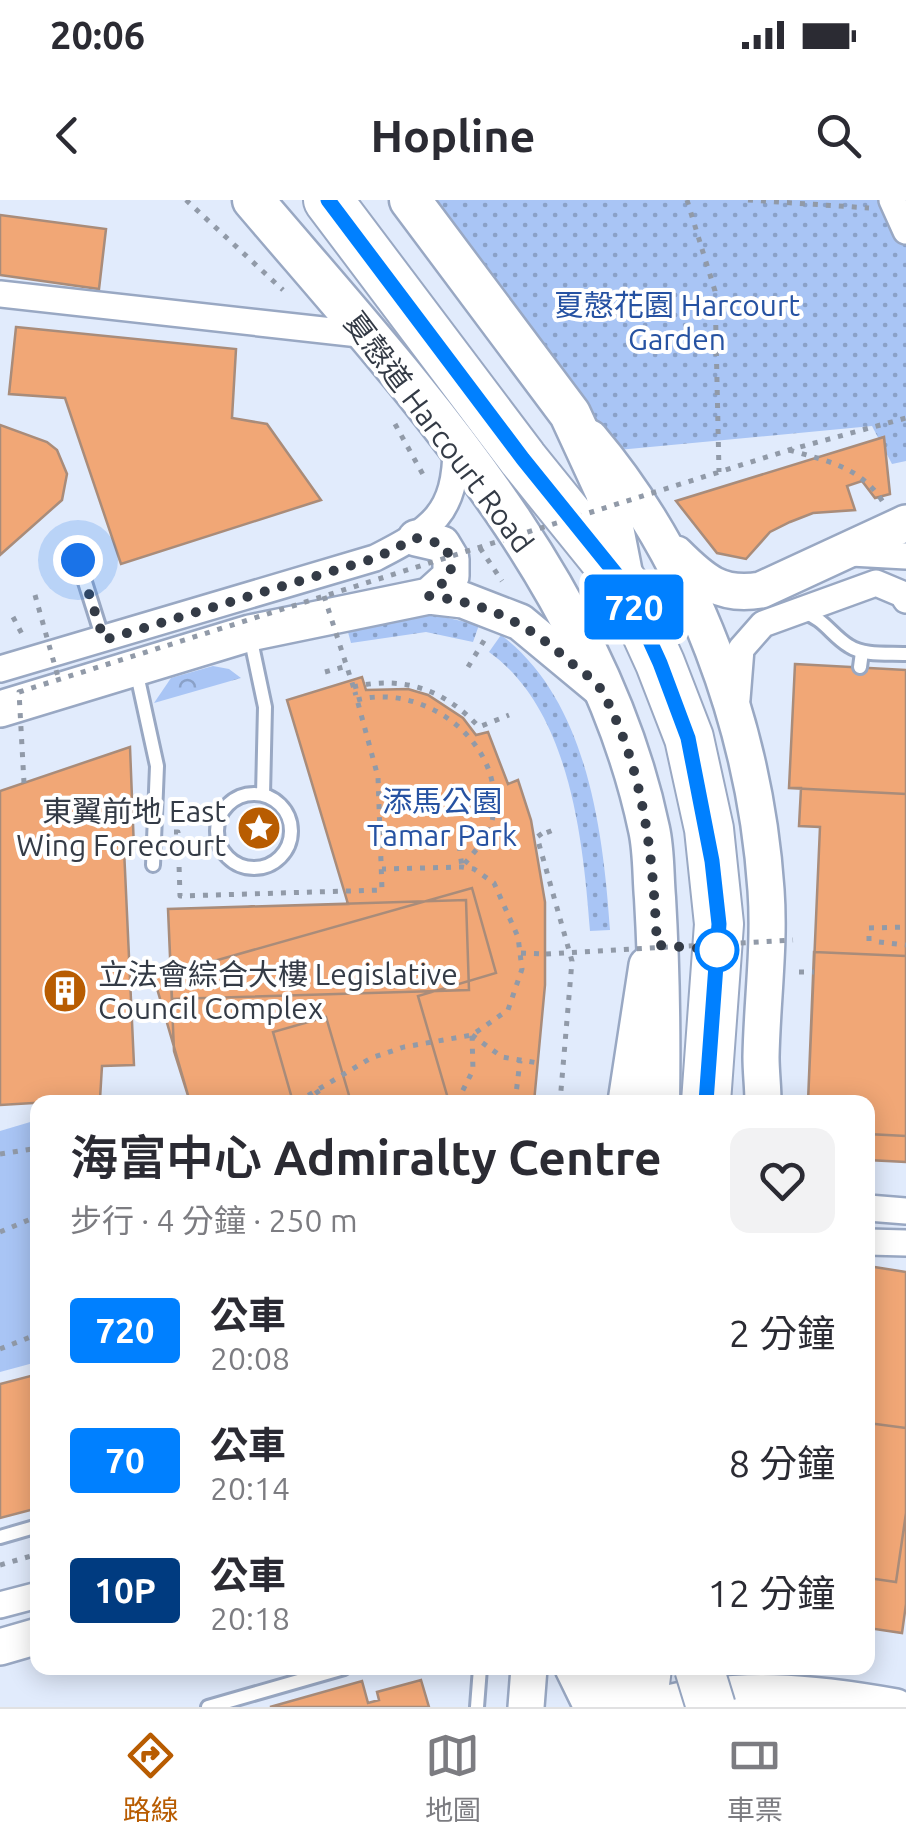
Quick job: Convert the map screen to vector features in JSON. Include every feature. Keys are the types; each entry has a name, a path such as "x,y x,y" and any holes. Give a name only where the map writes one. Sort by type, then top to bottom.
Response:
{"highway":[{"name":"夏慤道 Harcourt Road","path":"328,200 523,459 624,584 688,738 709,830 719,924 707,1095"},
{"path":"356,200 544,442 586,505 624,584"},
{"path":"642,1707 646,1675"},
{"path":"702,1675 711,1707"}],"main road":[{"name":"夏慤道 Harcourt Road","path":"253,200 456,446 513,521 567,612 630,760 650,832 656,913 659,1095"},
{"name":"夏慤道 Harcourt Road","path":"410,200 570,414 622,476 664,543 737,724 758,816 766,892 763,1095"},
{"name":"夏慤道 Harcourt Road","path":"570,414 606,492 624,584"},
{"path":"664,543 702,581 740,594 761,590 906,522"},
{"path":"416,538 442,544 452,559 450,576 429,596"},
{"path":"0,709 250,633 429,596 462,600 520,622 602,690"},
{"name":"夏慤道 Harcourt Road","path":"627,1095 656,913"},
{"path":"0,1647 30,1638"},
{"path":"526,1707 528,1675"},
{"path":"550,1707 552,1675"},
{"path":"576,1675 592,1707"},
{"path":"602,1707 605,1675"},
{"path":"836,1675 884,1705"},
{"path":"653,1707 776,1688 884,1705"}],"street":[{"path":"0,294 368,335"},
{"path":"0,669 376,558 416,538 442,514 453,490 456,446"},
{"path":"847,552 906,556"},
{"path":"737,724 742,648 763,624 876,584 889,587 906,600"},
{"path":"875,1209 906,1211"},
{"path":"875,1242 906,1244"},
{"path":"0,1606 30,1597"}],"lane":[{"path":"78,560 104,640"},
{"path":"795,610 821,620 848,646 862,652 906,654"},
{"path":"250,633 250,651 265,707 263,795"},
{"path":"860,667 862,652"},
{"path":"135,668 157,766 153,865"},
{"path":"263,795 274,800 288,818 289,843 274,862 263,867 239,865 229,858 217,837 221,813 238,797 263,795"},
{"path":"0,1536 30,1528"},
{"path":"208,1707 320,1675"},
{"path":"477,1707 479,1675"},
{"path":"734,1707 776,1688"}],"path":[{"path":"186,200 220,230"},
{"path":"688,200 715,290 719,472"},
{"path":"748,200 899,214"},
{"path":"24,783 19,692 789,450 906,418"},
{"path":"789,450 834,463 864,478 880,496"},
{"path":"35,595 58,677"},
{"path":"178,832 180,896 382,890 378,777 324,596"},
{"path":"14,617 21,630"},
{"path":"325,672 346,666"},
{"path":"355,693 387,682 430,690 450,700 480,728 509,715"},
{"path":"355,693 426,704 458,725 480,755 492,789 492,825 462,867"},
{"path":"550,834 548,829 537,838 559,926 572,960 561,1095"},
{"path":"458,844 462,867"},
{"path":"308,1095 387,1052 472,1035 499,1020 515,998 521,954 494,883 474,869 462,867 382,870"},
{"path":"869,941 869,928 906,927"},
{"path":"521,954 793,940"},
{"path":"879,942 906,945"},
{"path":"799,972 814,972"},
{"path":"472,1035 502,1056 538,1063"},
{"path":"460,1095 473,1070 472,1035"},
{"path":"517,1095 520,1061"},
{"path":"316,1090 319,1095"},
{"path":"0,1154 30,1149"},
{"path":"0,1232 30,1219"},
{"path":"0,1350 30,1337"},
{"path":"0,1565 30,1556"}],"green space":[{"name":"夏慤花園 Harcourt Garden","path":"436,200 906,200 906,461 892,464 872,426 618,450"},
{"path":"426,613 479,625 473,642 426,632 351,643 346,625"},
{"path":"501,635 530,662 553,694 571,730 595,809 610,930 590,931 583,857 567,779 538,707 516,677 489,652"},
{"path":"213,666 229,669 241,678 154,703 171,678"},
{"path":"30,1122 30,1364 0,1372 0,1131"}],"building":[{"path":"0,215 106,229 99,289 0,275"},
{"path":"16,327 236,349 232,418 267,424 321,500 121,564 65,398 9,394"},
{"path":"0,425 47,442 57,450 67,474 62,500 0,555"},
{"path":"884,437 890,494 875,498 862,481 847,486 855,510 813,513 790,522 770,532 746,559 717,553 676,501"},
{"path":"795,664 906,670 906,1162 875,1160 875,1095 808,1095 820,827 799,826 801,788 789,788"},
{"path":"795,664 906,670 906,794 789,788"},
{"name":"添馬公園 Tamar Park","path":"362,677 366,690 408,689 428,695 463,718 476,735 488,732 508,784 518,780 531,820 545,902 545,985 535,1095 188,1095 174,1051 168,909 348,904 287,700"},
{"name":"立法會綜合大樓 Legislative Council Complex","path":"130,747 134,849 124,849 134,1065 102,1066 100,1095 30,1095 30,1103 0,1105 0,791"},
{"path":"472,888 496,973 418,996 447,1095 349,1095 326,1017 273,1032 291,1095 188,1095 154,978"},
{"path":"466,900 469,990 172,999 168,909"},
{"path":"814,952 906,956 906,1136 875,1134 875,1095 808,1095"},
{"path":"875,1267 906,1272 906,1604 902,1633 875,1629"},
{"path":"30,1376 30,1510 0,1518 0,1384"},
{"path":"875,1424 906,1428 906,1513 896,1582 875,1579"},
{"path":"421,1680 429,1707 270,1707 362,1681 368,1703 379,1700 377,1692"}],"bus line":[{"name":"720","path":"328,200 523,459 624,584 660,663 688,738 709,830 719,924 707,1095"}],"place":[{"name":"東翼前地 East Wing Forecourt","path":"259,828"},
{"name":"立法會綜合大樓 Legislative Council Complex","path":"65,991"}],"route":[{"path":"78,560 104,640 376,558 416,538 442,544 452,559 450,576 429,596 462,600 520,622 602,690 630,760 650,832 657,945 717,950"}]}
